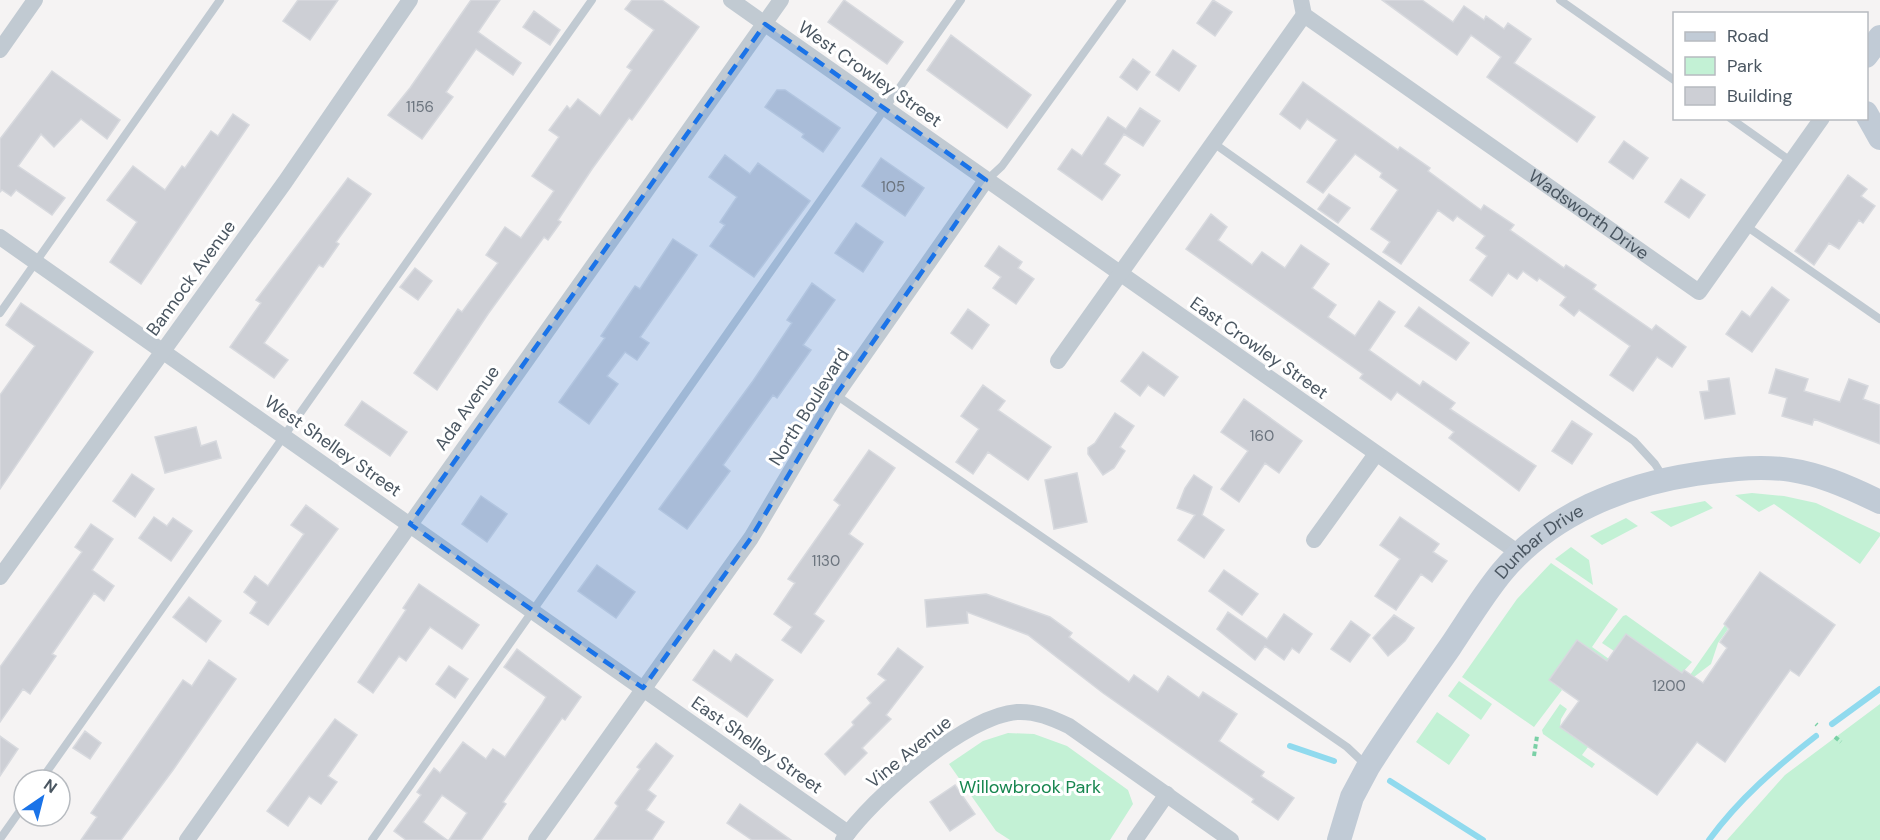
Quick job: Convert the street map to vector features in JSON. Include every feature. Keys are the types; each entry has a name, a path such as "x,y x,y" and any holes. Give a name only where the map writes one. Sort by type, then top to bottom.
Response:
{"street":[{"path":"0,50 35,0"},
{"name":"Bannock Avenue","path":"0,577 285,182 410,0"},
{"name":"West Crowley Street","path":"731,0 986,180"},
{"name":"Ada Avenue","path":"187,840 781,0"},
{"name":"Wadsworth Drive","path":"1120,273 1212,142 1302,7 1699,292 1821,120"},
{"path":"1868,53 1880,37"},
{"path":"1868,117 1880,138"},
{"name":"East Crowley Street","path":"986,180 1520,554"},
{"name":"North Boulevard","path":"536,840 751,538 836,395 986,180"},
{"name":"West Shelley Street","path":"0,237 643,687"},
{"path":"1058,361 1120,273"},
{"path":"1314,540 1376,454"},
{"name":"Dunbar Drive","path":"1339,840 1352,797 1368,767 1502,572 1520,554 1576,512 1612,495 1664,480 1732,469 1789,468 1834,480 1880,502"},
{"name":"East Shelley Street","path":"643,687 845,836"},
{"name":"Vine Avenue","path":"845,836 893,787 948,742 992,717 1017,712 1045,715 1069,726 1231,840"},
{"path":"1135,840 1167,794"}],"lane":[{"path":"0,313 220,0"},
{"path":"50,768 592,0"},
{"path":"372,840 961,0"},
{"name":"North Boulevard","path":"986,180 1002,166 1122,0"},
{"path":"1560,0 1673,79"},
{"path":"1733,120 1792,162"},
{"path":"1212,142 1634,441 1655,464 1664,480"},
{"path":"1746,226 1880,319"},
{"path":"836,395 1347,747 1368,767"},
{"path":"0,839 12,822"}],"path":[{"path":"1534,756 1538,736"},
{"path":"1835,737 1841,742"}],"highlighted area":[{"path":"765,24 986,180 836,395 751,538 643,688 410,524"}],"green space":[{"path":"1752,493 1784,496 1816,503 1880,533 1880,536 1860,564 1774,504 1759,512 1735,495"},
{"path":"1705,501 1713,508 1671,527 1650,512"},
{"path":"1626,518 1638,526 1602,545 1590,536"},
{"path":"1571,547 1589,560 1593,585 1555,559"},
{"path":"1551,563 1618,609 1592,647 1609,659 1607,661 1577,640 1549,680 1562,690 1534,727 1462,677 1517,599"},
{"path":"1626,615 1692,662 1682,673 1614,651 1602,643"},
{"path":"1725,625 1728,629 1718,643 1711,664 1694,677 1690,675"},
{"path":"1459,681 1492,704 1481,720 1448,696"},
{"path":"1560,704 1567,709 1561,719 1560,727 1588,747 1582,755 1595,764 1592,768 1543,734 1542,730"},
{"path":"1880,704 1880,840 1727,840 1785,775"},
{"path":"1437,712 1470,735 1449,765 1416,742"},
{"name":"Willowbrook Park","path":"1008,733 1034,734 1067,746 1128,790 1133,804 1110,840 1010,840 996,831 949,764 983,741"}],"building":[{"path":"298,0 338,0 310,40 283,21"},
{"path":"471,0 500,0 478,32 521,63 513,75 476,49 446,92 453,97 422,139 388,115 410,88"},
{"path":"632,0 662,0 699,27 632,120 629,118 592,169 558,220 561,222 548,240 544,237 437,390 414,373 458,309 462,312 498,263 486,255 505,227 521,238 554,191 532,176 559,137 549,130 567,106 570,109 578,99 600,116 632,70 627,67 654,30 625,9"},
{"path":"844,0 903,42 887,64 828,22"},
{"path":"1213,0 1232,12 1215,36 1197,23"},
{"path":"1382,0 1422,0 1453,22 1464,6 1484,20 1486,16 1504,29 1508,23 1531,39 1514,63 1595,117 1577,142 1487,77 1501,57 1471,35 1457,55"},
{"path":"534,11 560,30 550,45 523,27"},
{"path":"951,35 1031,95 1007,128 927,70"},
{"path":"1173,50 1196,66 1179,91 1156,75"},
{"path":"1133,59 1150,72 1137,90 1120,77"},
{"path":"52,71 120,120 107,139 81,119 54,147 41,134 18,166 65,198 52,215 16,190 11,196 2,190 0,192 0,139"},
{"path":"1303,82 1398,150 1400,147 1430,168 1428,171 1481,210 1484,205 1514,225 1510,230 1564,268 1566,265 1596,285 1593,289 1652,330 1656,325 1686,347 1672,367 1657,357 1633,391 1610,375 1630,346 1579,310 1574,316 1560,305 1566,297 1539,278 1537,281 1523,271 1517,279 1508,273 1492,296 1470,280 1487,256 1476,248 1485,236 1457,216 1453,221 1438,210 1401,264 1383,252 1390,242 1371,229 1398,190 1380,177 1382,173 1355,154 1323,193 1307,182 1337,140 1307,119 1300,129 1280,114"},
{"path":"777,90 785,90 840,128 823,152 802,137 804,134 765,107"},
{"path":"1140,108 1160,121 1143,146 1124,134 1104,164 1120,175 1102,200 1058,169 1072,149 1082,156 1108,117 1126,129"},
{"path":"233,114 249,125 141,284 110,262 137,222 107,200 133,166 165,190 182,166 185,168 211,131 218,136"},
{"path":"1624,141 1648,158 1633,179 1609,162"},
{"path":"725,155 750,174 758,163 810,201 754,277 710,246 725,225 720,222 737,197 709,177"},
{"path":"881,158 924,188 905,216 862,186"},
{"path":"1848,175 1867,189 1861,196 1875,206 1863,223 1859,220 1839,249 1829,243 1814,265 1795,251"},
{"path":"348,178 371,194 336,242 339,244 323,267 319,265 264,343 288,360 274,378 230,347 261,303 256,300"},
{"path":"1681,179 1705,195 1689,218 1665,202"},
{"path":"1329,194 1350,208 1338,223 1318,209"},
{"path":"1211,214 1227,227 1218,240 1252,265 1262,252 1285,268 1301,245 1329,264 1312,288 1336,305 1328,317 1355,336 1379,301 1395,312 1369,350 1420,386 1423,381 1455,403 1450,409 1536,466 1519,491 1449,438 1454,432 1397,392 1391,400 1360,378 1363,374 1186,249"},
{"path":"856,223 883,242 863,272 835,253"},
{"path":"673,239 697,255 640,337 649,343 637,360 625,352 607,376 618,384 589,424 559,402 605,338 601,336 635,286 640,289"},
{"path":"999,246 1022,262 1018,268 1034,279 1016,304 993,288 1001,277 985,266"},
{"path":"415,268 432,281 418,300 400,287"},
{"path":"812,283 835,300 803,345 811,350 777,398 773,395 723,465 730,471 687,529 659,509 753,381 792,323 787,320"},
{"path":"1772,287 1789,300 1752,352 1726,334 1742,311 1750,317"},
{"path":"21,303 93,352 0,489 0,395 35,346 6,325"},
{"path":"1419,307 1469,343 1456,360 1405,326"},
{"path":"968,309 989,325 972,349 951,333"},
{"path":"1143,352 1178,377 1164,396 1148,385 1140,396 1121,381"},
{"path":"1776,369 1808,379 1804,391 1840,402 1849,379 1868,386 1863,399 1880,405 1880,444 1814,419 1812,425 1782,416 1787,398 1769,393"},
{"path":"1729,378 1735,414 1705,419 1700,392 1709,391 1708,381"},
{"path":"983,385 1005,401 998,410 1051,447 1028,480 988,452 973,474 956,462 979,429 961,416"},
{"path":"1244,399 1302,441 1279,473 1265,463 1239,502 1221,489 1248,451 1221,432"},
{"path":"362,401 407,432 390,456 345,425"},
{"path":"1115,413 1134,426 1120,447 1125,451 1114,468 1103,475 1088,454 1088,448 1095,443"},
{"path":"1572,421 1592,434 1572,464 1552,451"},
{"path":"196,427 201,446 216,441 221,458 165,473 155,437"},
{"path":"869,450 895,468 849,534 863,544 814,614 824,621 801,653 782,640 792,627 774,614 795,583 788,579 840,505 834,500"},
{"path":"1077,473 1087,522 1054,529 1045,480"},
{"path":"132,474 154,489 135,517 113,501"},
{"path":"1194,475 1212,487 1202,515 1224,530 1204,558 1178,540 1195,515 1177,508 1185,488"},
{"path":"481,496 507,514 487,542 462,524"},
{"path":"306,505 338,529 268,625 250,613 257,602 244,592 255,576 268,586 304,534 291,525"},
{"path":"154,517 167,526 173,518 192,531 171,561 139,538"},
{"path":"1400,517 1439,544 1433,552 1447,561 1432,582 1421,574 1396,610 1375,596 1400,559 1380,545"},
{"path":"91,524 113,539 92,570 114,586 104,601 94,593 52,654 56,656 30,694 23,689 0,722 0,667 82,552 75,547"},
{"path":"597,565 635,592 616,618 578,591"},
{"path":"1224,570 1258,594 1242,615 1209,591"},
{"path":"1760,572 1835,625 1799,676 1790,670 1725,762 1697,742 1657,795 1560,727 1579,701 1549,680 1577,640 1607,661 1626,634 1682,673 1684,670 1703,683 1727,648 1720,642 1729,629 1724,624"},
{"path":"419,584 479,625 462,649 430,627 406,661 399,656 373,693 358,682 406,610 403,608"},
{"path":"986,594 1050,617 1072,633 1069,637 1129,682 1134,675 1158,692 1168,676 1199,698 1203,692 1237,714 1219,741 1264,772 1261,776 1294,798 1278,820 1252,802 1254,799 1103,693 1028,635 967,612 968,623 927,627 925,600"},
{"path":"189,597 221,621 206,642 173,617"},
{"path":"1228,612 1267,639 1284,614 1312,634 1299,653 1292,648 1284,660 1265,646 1255,660 1217,629"},
{"path":"1394,615 1414,628 1405,641 1388,656 1373,638"},
{"path":"1351,621 1370,635 1350,662 1331,649"},
{"path":"898,648 923,667 886,715 891,719 862,748 867,753 845,775 825,754 854,725 852,722 871,703 867,698 886,680 878,674"},
{"path":"517,649 581,697 565,720 562,718 503,802 506,804 481,840 449,840 467,813 442,795 423,822 447,840 406,840 394,831 421,795 417,792 434,768 440,773 463,742 486,759 493,749 505,757 542,704 546,697 504,667"},
{"path":"714,650 731,662 736,654 773,680 747,717 693,680"},
{"path":"209,660 236,679 173,770 121,840 81,840 97,817 91,813 183,680 192,686"},
{"path":"449,666 468,679 455,698 436,684"},
{"path":"335,719 357,735 328,776 337,782 321,804 309,796 288,826 267,811"},
{"path":"85,731 101,743 90,759 73,748"},
{"path":"0,736 18,749 0,776"},
{"path":"656,743 673,756 648,790 656,796 646,810 664,822 652,840 594,840 618,806 615,803 640,769 637,767"},
{"path":"955,785 975,814 950,831 930,802"},
{"path":"740,804 791,840 752,840 727,823"}],"waterway":[{"path":"1832,724 1880,689"},
{"path":"1709,840 1759,784 1816,736"},
{"path":"1290,746 1334,761"},
{"path":"1390,781 1483,840"}]}
